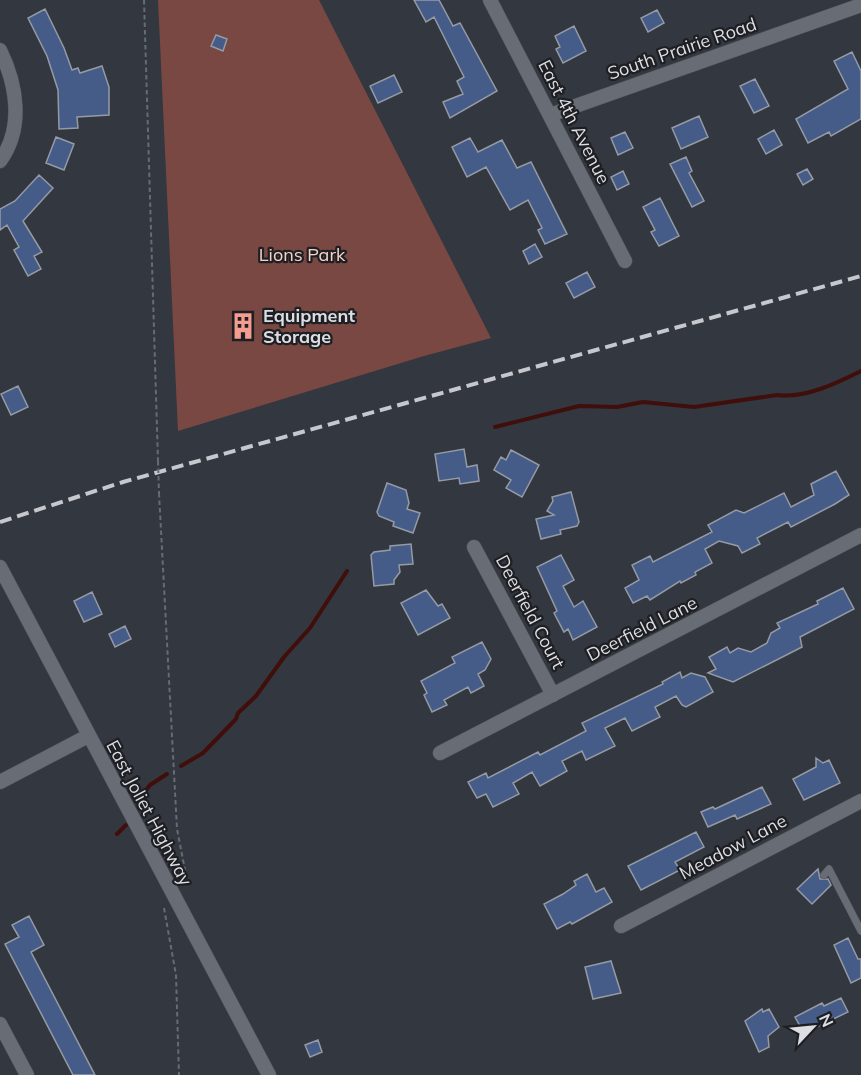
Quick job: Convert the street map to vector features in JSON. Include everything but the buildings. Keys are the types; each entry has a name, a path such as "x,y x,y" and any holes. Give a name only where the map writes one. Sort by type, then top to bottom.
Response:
{"street":[{"name":"East 4th Avenue","path":"490,0 625,261"},
{"name":"South Prairie Road","path":"550,115 861,5"},
{"path":"0,50 16,96 15,129 0,161"},
{"name":"Deerfield Lane","path":"440,753 861,536"},
{"name":"Deerfield Court","path":"474,547 553,695"},
{"name":"East Joliet Highway","path":"0,567 269,1075"},
{"path":"0,782 88,736"},
{"name":"Meadow Lane","path":"621,926 861,801"},
{"path":"0,1024 27,1075"}],"lane":[{"path":"824,875 829,869 861,931"}],"path":[{"path":"144,0 159,493 177,829 185,870 181,881"},
{"path":"164,905 176,975 179,1075"}],"green space":[{"name":"Lions Park","path":"158,0 319,0 491,338 424,356 178,431"}],"waterway":[{"path":"495,427 579,406 617,407 643,402 694,407 777,395 798,395 831,385 861,371"},
{"path":"181,766 203,753 256,696 284,657 310,628 347,571"},
{"path":"139,799 150,785 167,774"},
{"path":"117,834 126,825"}],"railway":[{"path":"0,522 123,482 861,276"}],"place":[{"name":"Equipment Storage","path":"243,326"}]}
